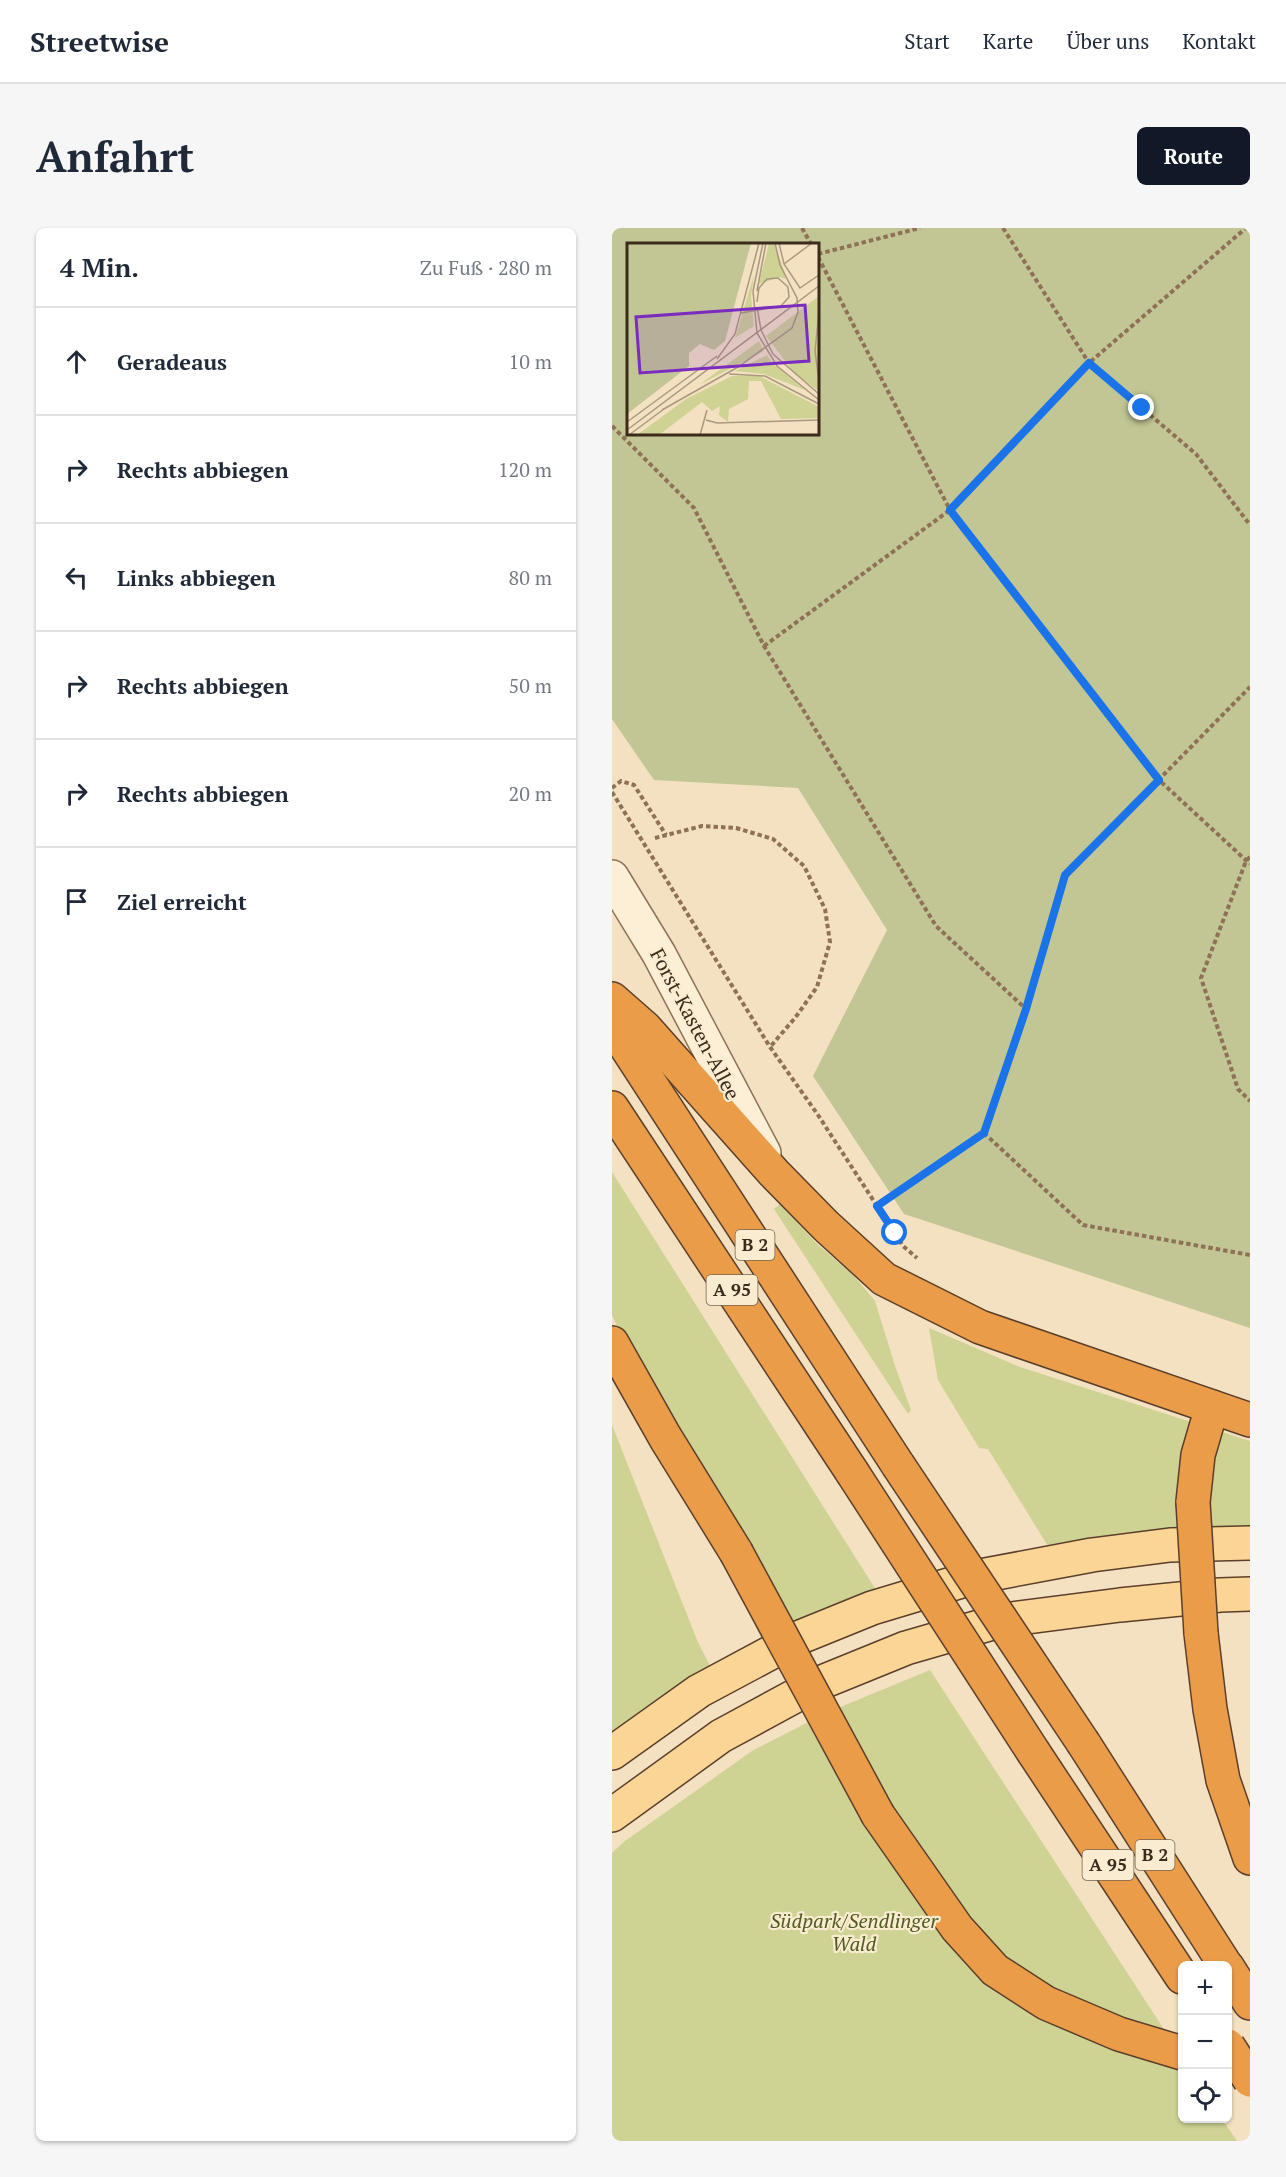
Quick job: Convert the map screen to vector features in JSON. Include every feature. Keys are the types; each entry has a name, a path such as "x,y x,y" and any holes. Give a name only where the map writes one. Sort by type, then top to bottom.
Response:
{"highway":[{"path":"612,999 645,1028 774,1173 826,1226 884,1279 980,1328 1250,1420"},
{"name":"B 2","path":"612,1025 898,1465 1084,1744 1236,1981"},
{"name":"A 95","path":"612,1108 1178,1971"},
{"path":"612,1343 665,1437 736,1552 878,1815 957,1928 995,1970 1046,2003 1119,2034 1178,2052"},
{"path":"1212,1407 1198,1455 1193,1502 1201,1633 1210,1709 1223,1780 1250,1858"},
{"path":"1232,2053 1250,2080"},
{"path":"1232,2057 1250,2058"}],"main road":[{"path":"612,1753 699,1691 808,1634 872,1608 975,1577 1092,1555 1170,1545 1250,1543"},
{"path":"612,1815 721,1736 815,1685 906,1648 1003,1620 1120,1605 1250,1594"}],"street":[{"name":"Forst-Kasten-Allee","path":"612,877 659,954 774,1173"}],"path":[{"path":"802,228 810,243"},
{"path":"819,256 920,228"},
{"path":"1004,228 1089,363 1196,454 1250,525"},
{"path":"764,646 950,510 1089,363 1246,228"},
{"path":"819,258 950,510 1159,780 1248,863"},
{"path":"612,426 694,508 764,646 936,926 1026,1009"},
{"path":"877,1206 984,1133 1026,1009 1065,875 1250,687"},
{"path":"666,835 634,785 621,781 612,790 770,1047 818,1115 903,1246 919,1260"},
{"path":"655,838 702,826 736,828 773,840 804,866 825,909 830,942 817,987 770,1047"},
{"path":"1250,857 1201,978 1239,1089 1250,1101"},
{"path":"984,1133 1083,1225 1250,1255"}],"green space":[{"path":"612,228 1250,228 1250,1328 904,1214 813,1076 887,930 798,788 654,780 612,719"},
{"path":"612,1172 876,1590 818,1611 762,1640 612,1315"},
{"path":"780,1204 816,1243 854,1276 875,1301 911,1410 908,1414 774,1209"},
{"path":"929,1328 1020,1367 1250,1441 1250,1527 1217,1526 1048,1546 988,1449 979,1448 938,1380"},
{"path":"612,1425 697,1640 710,1666 612,1733"},
{"name":"Südpark/Sendlinger Wald","path":"930,1670 1178,2051 1178,2123 1225,2123 1237,2141 612,2141 612,1853 625,1841 752,1751 826,1713"}],"route":[{"path":"895,1233 877,1206 984,1133 1026,1009 1065,875 1159,780 950,510 1089,363 1142,408"}]}
